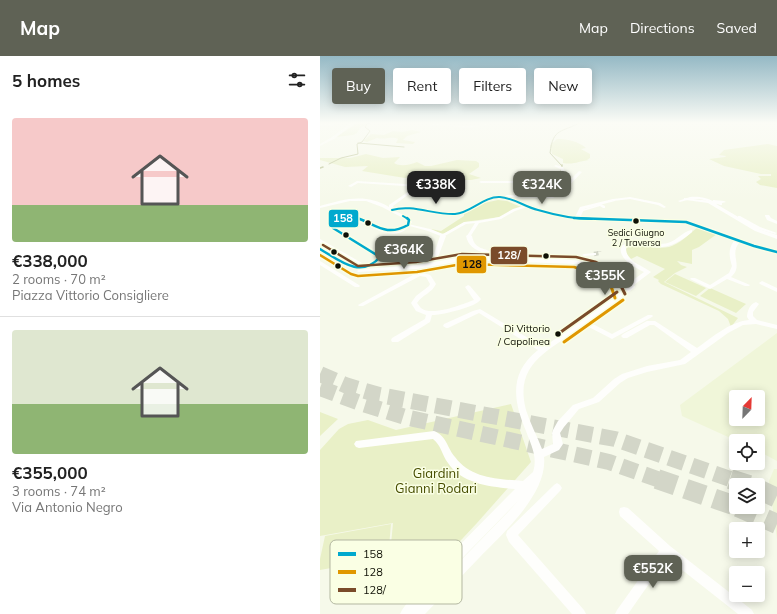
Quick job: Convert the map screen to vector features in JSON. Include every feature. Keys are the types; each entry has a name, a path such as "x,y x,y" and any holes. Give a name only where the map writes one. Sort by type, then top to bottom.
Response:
{"street":[{"path":"556,166 562,168 566,179 570,182"},
{"path":"392,210 402,208 455,214 466,211 484,200 499,197 551,197 563,189 580,172"},
{"path":"350,186 357,182 453,189 446,193 410,192 391,206 392,210"},
{"path":"481,182 570,182"},
{"path":"499,197 509,199 550,214 577,219 686,222 703,226 755,247 777,252"},
{"path":"680,201 690,197 708,200 759,228 777,234"},
{"path":"320,207 366,198 409,220 408,225"},
{"path":"577,219 580,211 584,207 613,200 630,198 659,204 664,207"},
{"path":"686,199 709,202 757,230 777,234"},
{"path":"724,202 715,201 748,221 777,234"},
{"path":"580,211 601,205 604,207"},
{"path":"375,262 437,259 443,236 465,223 500,218 514,210 526,206"},
{"path":"767,216 769,220 777,223"},
{"path":"346,265 354,268 362,268 380,258 379,255 333,228 332,225 334,222 341,218 354,217 382,230 390,232 408,225 429,230 443,236"},
{"path":"478,222 469,236 471,243 475,248 492,254 494,259"},
{"path":"462,567 522,504 529,494 538,473 540,455 520,402 519,390 526,367 543,350 620,296 632,287 631,284 648,272 638,267 626,257 622,251 623,247 634,244 667,245 680,239 690,231"},
{"path":"693,279 710,287 731,274 735,266 731,252 733,246 738,240"},
{"path":"320,241 360,264 362,268"},
{"path":"320,249 354,270 383,270 427,266 456,260 494,259 568,262 589,265 603,271 614,281 620,296"},
{"path":"584,255 594,254"},
{"path":"375,262 383,270 389,273 417,272 464,263 467,265"},
{"path":"320,263 357,286"},
{"path":"361,305 414,278 417,272"},
{"path":"417,272 428,276 433,284 432,288 417,297 414,303 416,308 430,314 437,314 477,301 478,299 468,287"},
{"path":"727,277 748,285"},
{"path":"762,284 777,290"},
{"path":"756,304 750,312 750,317 756,322"},
{"path":"446,326 480,311 543,350"},
{"path":"396,340 428,320 430,314"},
{"path":"584,322 612,337 650,316"},
{"path":"540,455 556,447 558,444 556,433 561,424 576,407 596,400 617,381 625,376 647,369 677,364 697,352 726,331 742,323 756,322 777,327"},
{"path":"625,336 649,323 655,323 697,352"},
{"path":"359,444 434,435 440,440 453,462 466,473 482,480 526,486"},
{"path":"462,551 538,473"},
{"path":"557,488 511,535 580,614"},
{"path":"624,512 666,550 748,614"},
{"path":"621,614 666,550"},
{"path":"406,614 413,604"},
{"path":"417,614 427,604"}],"shaded area":[{"path":"777,333 777,461 765,455 765,434 729,434 729,437 682,416 680,405"},
{"path":"774,469 777,469 777,539 769,481"}],"green space":[{"path":"551,148 586,148 581,149 590,154 590,158 587,160 589,160 573,163 563,163 563,159 552,154"},
{"path":"738,148 777,148 777,188 760,185 756,182 761,179 758,176 771,176 771,174 761,174 724,166 709,159 725,157 726,156 719,155 724,150"},
{"path":"366,154 383,158 400,157 394,163 402,165 417,162 425,166 431,166 457,160 476,161 479,163 479,167 469,174 481,178 471,180 430,179 425,176 426,172 424,172 405,178 362,171 368,166 345,167 320,160 320,158 350,158"},
{"path":"498,200 507,201 521,207 500,217 465,222 441,234 431,229 441,231 464,216 464,214 484,203"},
{"path":"698,227 717,234 699,247 692,250 692,264 677,261 681,265 687,267 675,273 664,282 738,318 731,327 728,319 719,311 661,284 658,281 659,280 653,277 665,269 637,256 631,259 625,252 627,247 632,246 664,248 673,246"},
{"path":"675,274 706,288 696,296 665,282"},
{"path":"710,288 746,304 736,313 700,296"},
{"name":"Giardini Gianni Rodari","path":"511,404 531,462 461,540 391,540 393,523 320,536 320,450 339,429 348,424 368,420 396,430"},
{"path":"320,412 338,419 320,436"},
{"path":"391,524 390,540 330,540 330,568 320,570 320,559 325,536"}],"waterway":[{"path":"329,164 341,158 358,154 357,148"},
{"path":"551,148 550,153 562,166"},
{"path":"550,180 560,176 562,166"}],"tunnel":[{"path":"594,254 599,253 599,251"},
{"path":"320,374 345,385 379,395 615,439 729,479"},
{"path":"320,388 360,403 405,417 609,462 660,480"},
{"path":"657,479 729,504"},
{"path":"765,492 777,498"},
{"path":"754,514 777,524"}],"transit line":[{"name":"158","path":"392,210 402,207 434,213 457,214 489,199 499,197 509,199 537,210 577,219 686,222 754,246 777,252"},
{"name":"158","path":"320,249 350,266 367,268 374,264 380,257 379,255 333,228 333,223 342,218 351,217 379,228 398,230 408,225 409,220 403,216"},
{"name":"128/","path":"323,245 358,266 416,262 462,254 576,257 596,262 610,269 618,279 625,294"},
{"name":"128","path":"320,255 351,274 358,276 417,272 462,264 574,267 604,277 610,284 615,298"},
{"name":"128/","path":"558,334 617,292"},
{"name":"128","path":"564,342 623,300"}],"place":[{"name":"Sedici Giugno 2 / Traversa","path":"636,221"},
{"name":"Di Vittorio / Capolinea","path":"558,334"}]}
